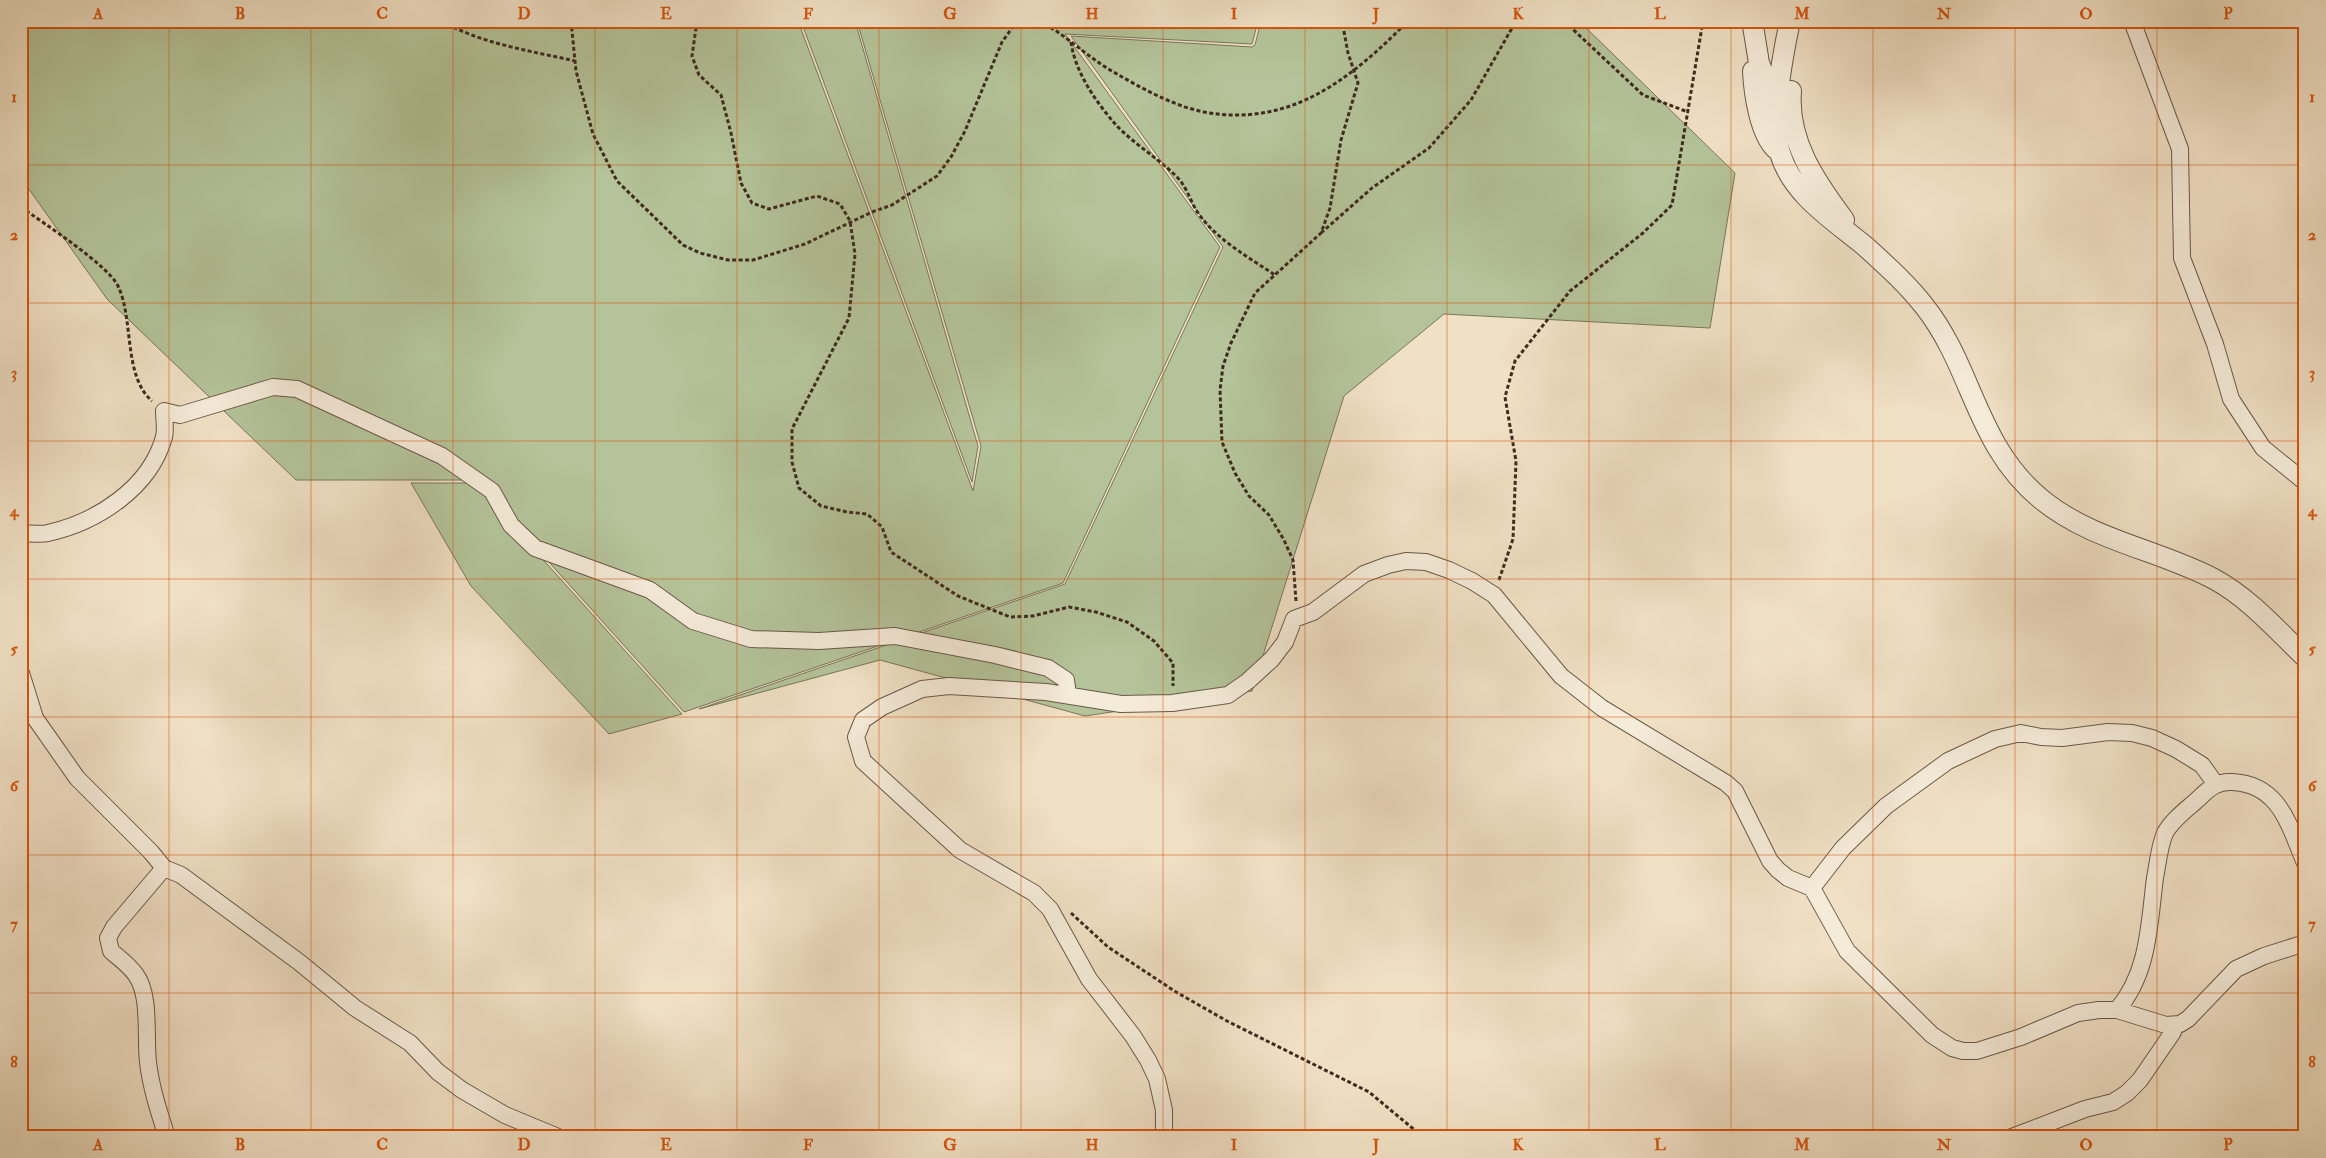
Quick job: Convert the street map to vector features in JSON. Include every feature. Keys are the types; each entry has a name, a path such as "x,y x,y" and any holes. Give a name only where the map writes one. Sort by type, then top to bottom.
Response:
{"street":[{"path":"1780,154 1777,112 1790,21"},
{"path":"1794,21 1790,96 1763,127 1770,144 1780,154 1794,180 1807,196 1826,216 1865,247 1907,287 1937,324 1954,354 1988,433 2014,471 2040,498 2072,521 2092,531 2191,568 2232,590 2305,656"},
{"path":"2132,21 2180,149 2182,258 2214,344 2231,399 2263,448 2305,482"},
{"path":"1753,24 1759,63 1777,112 1825,193 1865,247"},
{"path":"21,533 47,533 87,520 126,495 147,473 164,437 164,411 180,415 273,387 297,389 442,456 492,491 511,525 534,548 650,590 693,621 751,639 819,641 894,636 941,644 1048,668 1066,680 1068,695"},
{"path":"1164,1137 1164,1110 1157,1079 1148,1060 1134,1036 1089,979 1050,909 1034,893 960,850 863,761 856,737 863,720 882,707 922,689 949,686 978,687 1068,695 1121,704 1172,703 1228,695 1248,681 1272,659 1285,642 1294,619 1313,612 1364,574 1388,564 1406,561 1426,562 1449,570 1494,595 1568,681 1602,708 1726,783 1735,791 1770,861 1788,878 1812,888 1846,950 1932,1035 1952,1048 1963,1051 1976,1051 2021,1037 2078,1014 2117,1010 2173,1026 2188,1019 2236,969 2264,956 2305,943"},
{"path":"21,673 36,718 77,778 151,852 164,868 181,875 299,962 355,1008 410,1043 438,1072 462,1090 505,1115 558,1137"},
{"path":"1812,888 1843,848 1886,806 1948,761 1994,739 2021,733 2041,737 2062,738 2108,732 2132,733 2152,738 2176,749 2202,765 2215,783"},
{"path":"2117,1010 2132,989 2142,965 2159,852 2165,833 2176,819 2215,783 2245,784 2274,798 2282,809 2305,862"},
{"path":"164,868 114,927 108,938 111,951 129,966 138,977 143,990 152,1090 166,1137"},
{"path":"2012,1137 2085,1110 2113,1102 2127,1093 2140,1080 2173,1032 2173,1026"}],"path":[{"path":"442,21 455,29 575,61"},
{"path":"571,21 575,61 593,134 617,181 683,245 700,253 728,260 753,260 805,244 850,222 892,205 936,176 951,157 999,48 1018,21"},
{"path":"697,21 692,56 699,75 721,96 732,133 741,183 752,203 769,209 817,196 840,204 850,222 855,254 849,318 792,429 792,462 799,488 821,506 867,514 882,527 891,552 958,596 1010,617 1033,616 1069,607 1096,612 1126,622 1154,641 1173,663 1172,703"},
{"path":"1039,21 1096,62 1140,86 1203,112 1254,114 1277,112 1336,85 1381,49 1408,21"},
{"path":"1321,233 1330,208 1341,140 1358,83 1353,72 1342,21"},
{"path":"1294,619 1296,592 1293,560 1269,515 1249,496 1235,473 1222,442 1220,390 1226,358 1238,326 1255,293 1372,188 1429,148 1471,100 1516,21"},
{"path":"1564,21 1643,95 1688,112"},
{"path":"1494,595 1513,538 1516,461 1505,397 1515,361 1570,291 1643,233 1672,205 1703,21"},
{"path":"1070,42 1073,58 1088,87 1116,125 1166,165 1182,182 1198,213 1217,234 1274,275"},
{"path":"21,207 100,265 118,285 137,379 145,394 164,411"},
{"path":"1050,909 1062,906 1077,917 1108,947 1176,992 1227,1021 1369,1092 1423,1137"}],"green space":[{"path":"21,21 798,21 973,491 981,446 857,21 1258,21 1252,44 1065,34 1220,247 1063,583 684,712 475,480 296,480 107,299 21,178"},
{"path":"801,21 855,21 978,446 972,482"},
{"path":"1261,21 1579,21 1735,173 1710,328 1444,314 1344,396 1252,691 1085,716 880,660 699,709 1065,584 1223,247 1071,36 1252,47 1255,45"},
{"path":"411,483 474,483 682,714 609,734 471,586"}]}
